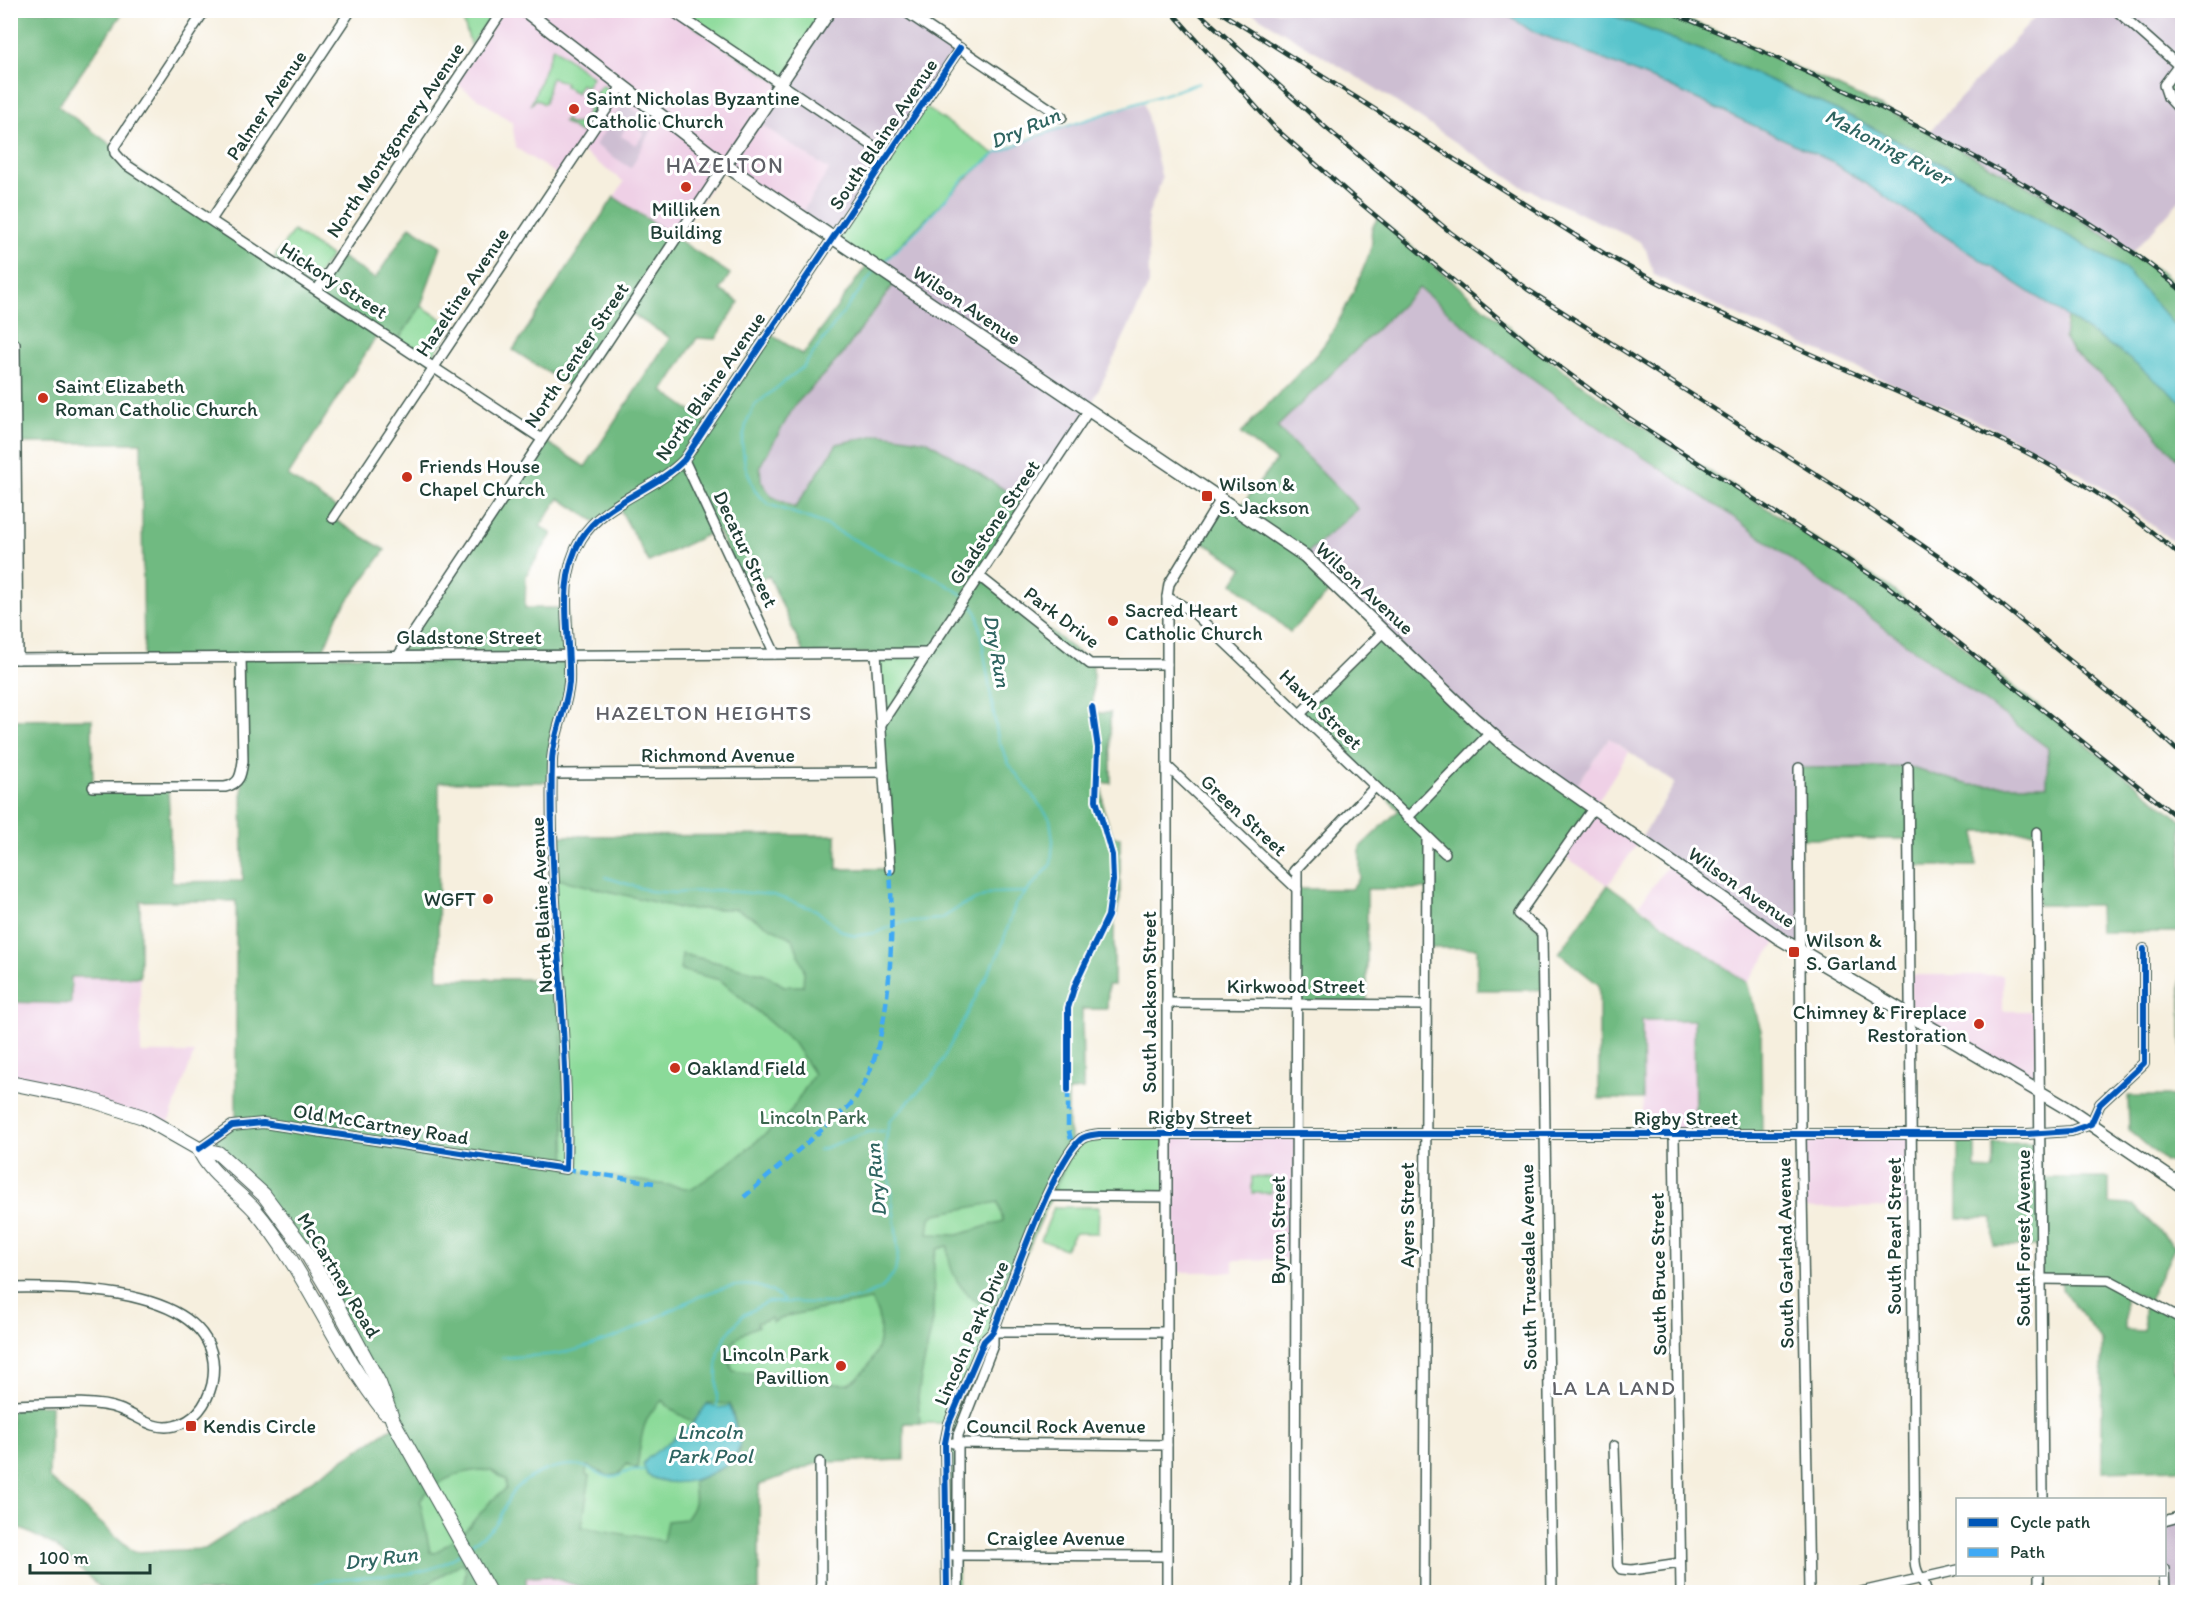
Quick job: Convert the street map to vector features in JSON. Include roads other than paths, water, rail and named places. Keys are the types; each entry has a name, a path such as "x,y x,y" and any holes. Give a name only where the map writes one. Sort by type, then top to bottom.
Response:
{"highway":[{"name":"McCartney Road","path":"10,1083 110,1105 142,1117 199,1149 211,1167 245,1199 270,1227 287,1252 368,1390 394,1424 489,1593"}],"main road":[{"name":"Wilson Avenue","path":"524,10 725,165 1305,556 1490,732 1594,807 1800,951 2040,1092 2182,1186"},
{"path":"725,165 830,10"}],"street":[{"name":"Hickory Street","path":"205,10 114,147 115,153 125,164 542,439"},
{"name":"Palmer Avenue","path":"211,220 351,10"},
{"name":"North Montgomery Avenue","path":"317,290 504,10"},
{"path":"671,10 888,156"},
{"path":"903,10 1062,117"},
{"path":"2116,10 2180,63 2164,85 2168,97 2182,112"},
{"name":"South Blaine Avenue","path":"833,237 960,48"},
{"name":"Hazeltine Avenue","path":"333,518 622,86"},
{"name":"North Center Street","path":"398,656 725,165"},
{"name":"North Blaine Avenue","path":"566,1169 563,1024 552,871 553,749 568,690 567,584 571,562 582,538 608,512 668,475 684,460 833,237"},
{"path":"13,349 14,659"},
{"name":"Gladstone Street","path":"881,724 1089,410"},
{"name":"Decatur Street","path":"684,460 776,654"},
{"name":"South Jackson Street","path":"1167,1593 1167,597 1169,584 1221,499"},
{"name":"Park Drive","path":"980,576 1090,664 1167,664"},
{"name":"Hawn Street","path":"1167,597 1193,612 1427,838 1446,853"},
{"path":"1300,714 1384,631"},
{"path":"876,653 890,869"},
{"name":"Gladstone Street","path":"14,659 928,653"},
{"path":"93,788 225,787 235,783 241,776 243,761 241,657"},
{"path":"1407,818 1490,732"},
{"name":"Green Street","path":"1167,766 1297,889"},
{"name":"South Garland Avenue","path":"1799,768 1801,1134 1809,1593"},
{"name":"South Pearl Street","path":"1908,768 1915,1560 1916,1572 1925,1584 1926,1593"},
{"name":"Richmond Avenue","path":"553,774 884,771"},
{"path":"1286,879 1375,787"},
{"name":"South Truesdale Avenue","path":"1552,1593 1543,941 1540,929 1519,914 1594,807"},
{"name":"South Forest Avenue","path":"2037,832 2043,1498"},
{"name":"Ayers Street","path":"1424,1593 1427,838"},
{"name":"Byron Street","path":"1295,1593 1297,868"},
{"path":"2091,1124 2100,1104 2144,1063 2144,949"},
{"name":"Kirkwood Street","path":"1167,1003 1425,1005"},
{"name":"Old McCartney Road","path":"199,1149 232,1126 263,1123 566,1169"},
{"name":"Rigby Street","path":"1083,1138 1099,1134 2040,1133 2071,1131 2091,1124"},
{"name":"South Bruce Street","path":"1674,1134 1681,1593"},
{"name":"Lincoln Park Drive","path":"958,1593 960,1424 993,1345 993,1332 1047,1197 1069,1154 1083,1138"},
{"path":"1047,1197 1167,1197"},
{"path":"2041,1279 2109,1280 2182,1319"},
{"path":"10,1288 100,1289 158,1305 180,1315 197,1330 208,1347 213,1370 210,1391 200,1411 186,1422 174,1426 154,1426 122,1410 106,1406 10,1405"},
{"path":"993,1332 1167,1332"},
{"name":"Lincoln Park Drive","path":"946,1593 945,1443 956,1403 984,1341 993,1332"},
{"name":"Council Rock Avenue","path":"945,1443 1167,1445"},
{"path":"1614,1446 1618,1565 1621,1569 1632,1570 1680,1563"},
{"path":"820,1462 821,1593"},
{"path":"2166,1520 2182,1516"},
{"name":"Craiglee Avenue","path":"946,1556 1166,1556"},
{"path":"1861,1593 1956,1570"},
{"path":"2039,1576 2039,1593"},
{"path":"2164,1576 2165,1593"}],"water":[{"name":"Mahoning River","path":"1502,11 1601,11 1716,56 1856,119 1956,172 2123,267 2182,334 2182,402 2122,353 1831,161 1664,84 1530,30"},
{"name":"Lincoln Park Pool","path":"707,1404 717,1408 730,1406 740,1443 735,1460 704,1477 681,1482 658,1480 647,1475 643,1464 648,1458 693,1423"}],"waterway":[{"name":"Dry Run","path":"882,264 964,179 995,154 1037,136 1199,83"},
{"name":"Dry Run","path":"875,270 803,367 755,405 747,421 742,443 745,465 755,491 768,504 822,523 891,559 933,576 963,595"},
{"name":"Dry Run","path":"717,1408 719,1351 725,1337 743,1315 768,1302 832,1303 860,1298 881,1289 895,1272 898,1253 885,1147 889,1122 935,1074 1000,951 1015,905 1051,865 1053,841 1050,819 1009,764 998,739 979,622 977,613 967,599"},
{"path":"605,877 650,891 675,893 717,890 773,895 816,910 838,929 854,936 875,933 902,922 941,919 961,906 991,893 1025,892"},
{"path":"819,1150 868,1132 884,1131"},
{"path":"502,1358 551,1355 585,1347 634,1329 700,1296 723,1288 745,1285 766,1289 784,1301"},
{"name":"Dry Run","path":"470,1545 495,1525 516,1489 530,1478 548,1469 575,1465 586,1467 608,1477 618,1476 632,1470 644,1470"},
{"name":"Dry Run","path":"298,1592 338,1579 422,1571 442,1564 461,1553"}],"railway":[{"path":"1170,10 1275,128 1352,196 1533,347 1629,418 1885,584 2182,821"},
{"path":"1196,10 1325,127 1450,232 1527,289 1864,505 1964,574 2154,729 2182,755"},
{"path":"1217,10 1605,254 1709,308 1967,423 2042,461 2114,504 2182,557"},
{"path":"1665,10 1832,84 1953,145 2091,224 2138,256 2182,291"}],"place":[{"name":"Saint Nicholas Byzantine Catholic Church","path":"574,109"},
{"name":"Milliken Building","path":"686,187"},
{"name":"Saint Elizabeth Roman Catholic Church","path":"43,398"},
{"name":"Friends House Chapel Church","path":"407,477"},
{"name":"Wilson & S. Jackson","path":"1207,496"},
{"name":"Sacred Heart Catholic Church","path":"1113,621"},
{"name":"WGFT","path":"488,899"},
{"name":"Wilson & S. Garland","path":"1794,952"},
{"name":"Chimney & Fireplace Restoration","path":"1979,1024"},
{"name":"Oakland Field","path":"675,1068"},
{"name":"Lincoln Park Pavillion","path":"841,1366"},
{"name":"Kendis Circle","path":"191,1426"}],"district":[{"name":"HAZELTON","path":"725,165"},
{"name":"HAZELTON HEIGHTS","path":"704,713"},
{"name":"LA LA LAND","path":"1614,1388"}],"park label":[{"name":"Lincoln Park","path":"813,1117"}]}
